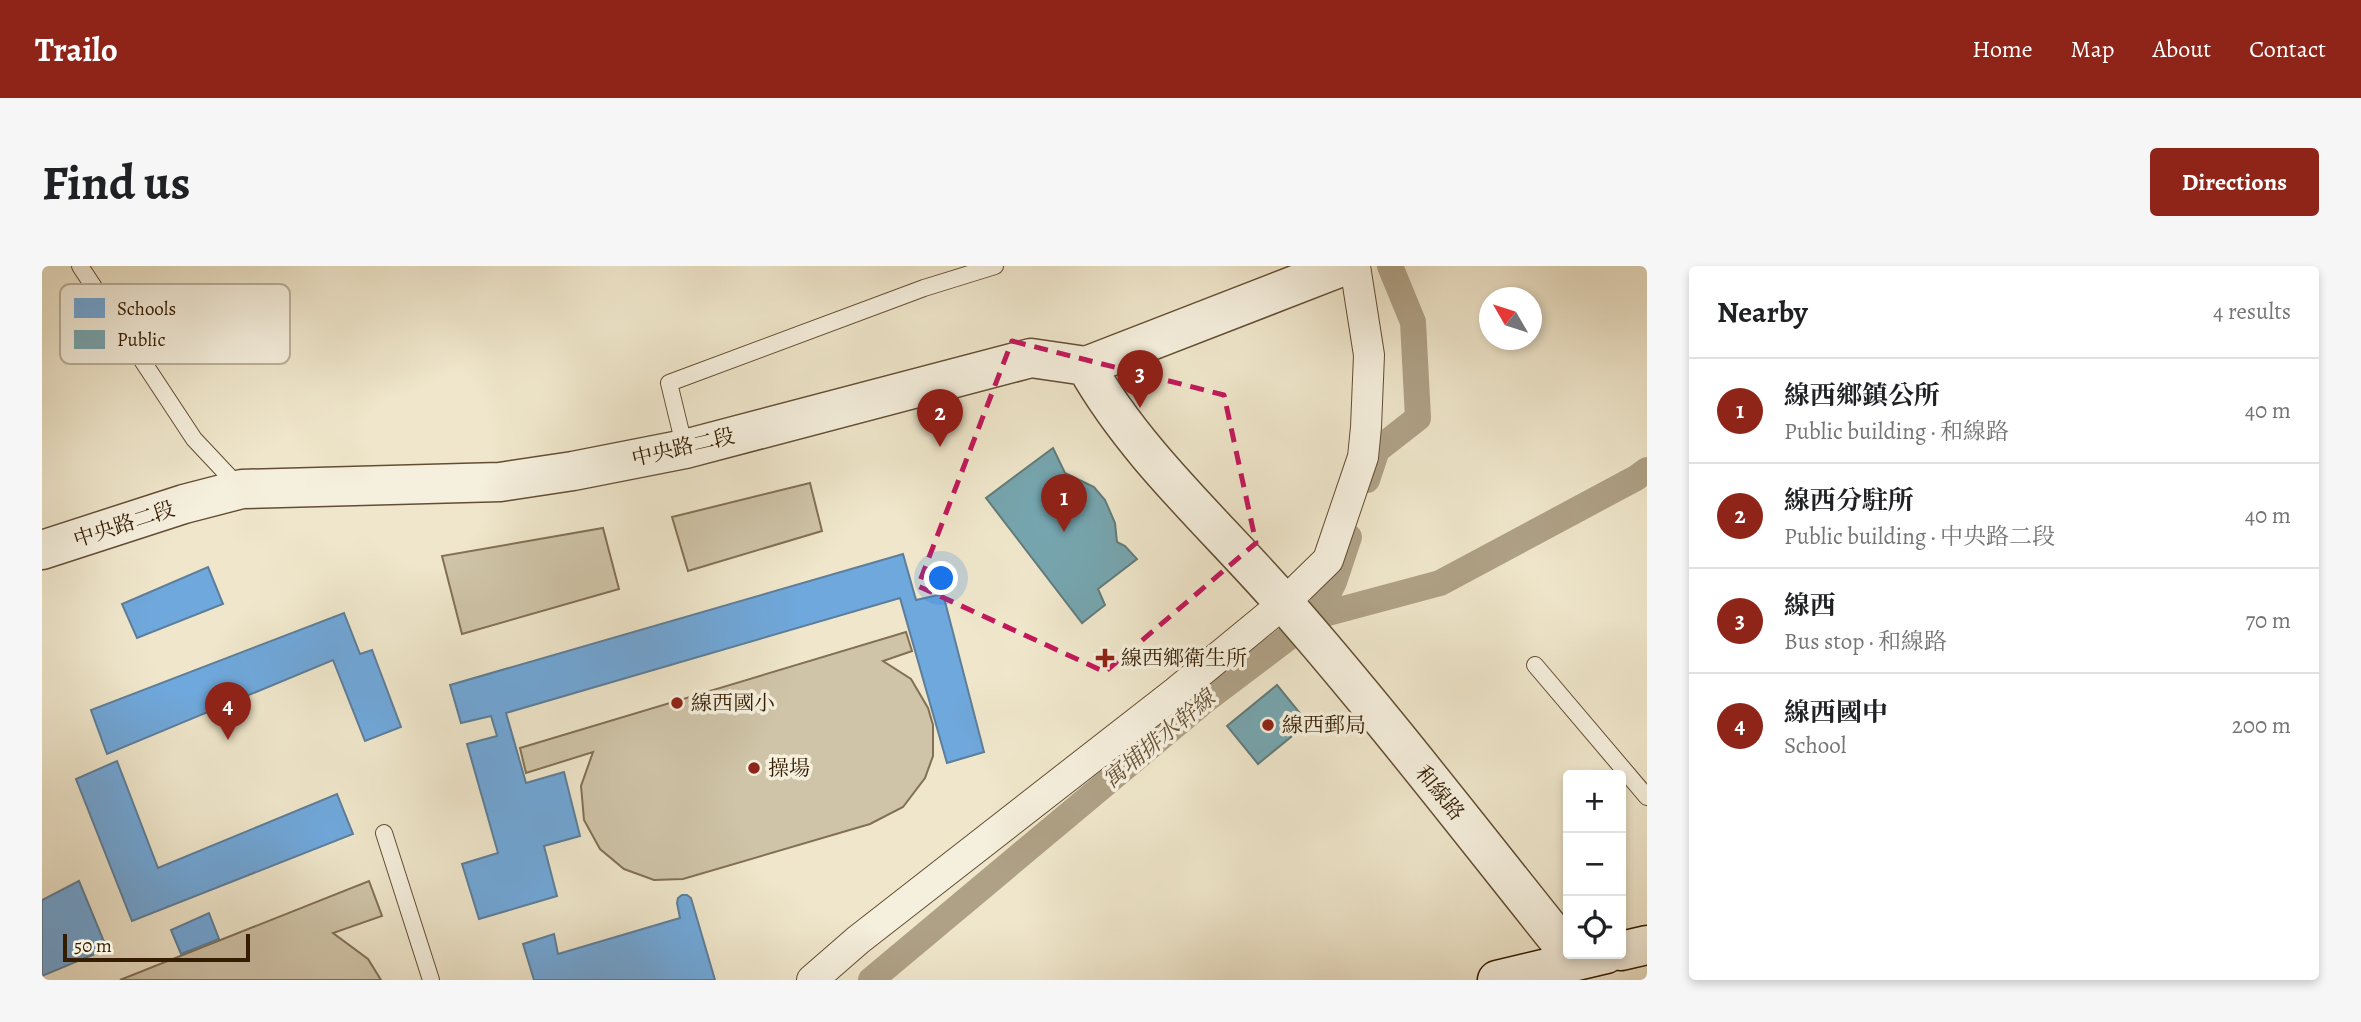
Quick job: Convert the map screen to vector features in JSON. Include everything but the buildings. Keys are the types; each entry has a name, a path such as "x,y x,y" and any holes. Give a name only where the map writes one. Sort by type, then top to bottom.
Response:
{"street":[{"name":"中央路二段","path":"42,551 184,504 242,489 500,482 685,449 1031,358 1086,366 1306,273 1344,266"},
{"path":"812,980 858,940 1176,692 1284,603 1328,560 1363,457 1369,355 1355,266"},
{"path":"1086,366 1103,397 1175,484 1284,603"},
{"name":"和線路","path":"1284,603 1582,960"},
{"path":"1626,950 1647,945"},
{"path":"1497,980 1582,960"}],"lane":[{"path":"80,266 92,284"},
{"path":"685,449 669,383 923,288 995,266"},
{"path":"145,364 194,439 242,489"},
{"path":"1535,666 1647,797"},
{"path":"384,832 431,980"}],"highlighted area":[{"path":"1012,341 1224,395 1256,543 1105,672 918,586"}],"shaded area":[{"path":"810,483 822,531 688,571 672,517"},
{"path":"603,528 619,589 462,634 442,556"},
{"path":"906,632 912,651 883,661 911,679 928,708 933,725 933,756 925,778 903,807 870,824 683,879 654,880 624,869 600,849 584,820 581,786 593,752 526,773 520,748"},
{"path":"369,881 382,916 333,933 368,959 381,980 120,980"}],"waterway":[{"name":"寓埔排水幹線","path":"1367,480 1377,450 1418,418 1413,322 1390,266"},
{"path":"1317,616 1440,583 1647,470"},
{"name":"寓埔排水幹線","path":"871,980 1202,703 1317,616 1334,582 1349,537"}],"place":[{"name":"線西","path":"1140,408"},
{"name":"線西分駐所","path":"940,447"},
{"name":"線西鄉鎮公所","path":"1064,532"},
{"name":"線西鄉衛生所","path":"1105,658"},
{"name":"線西國小","path":"677,703"},
{"name":"線西郵局","path":"1268,725"},
{"name":"線西國中","path":"228,740"},
{"name":"操場","path":"754,768"}]}
